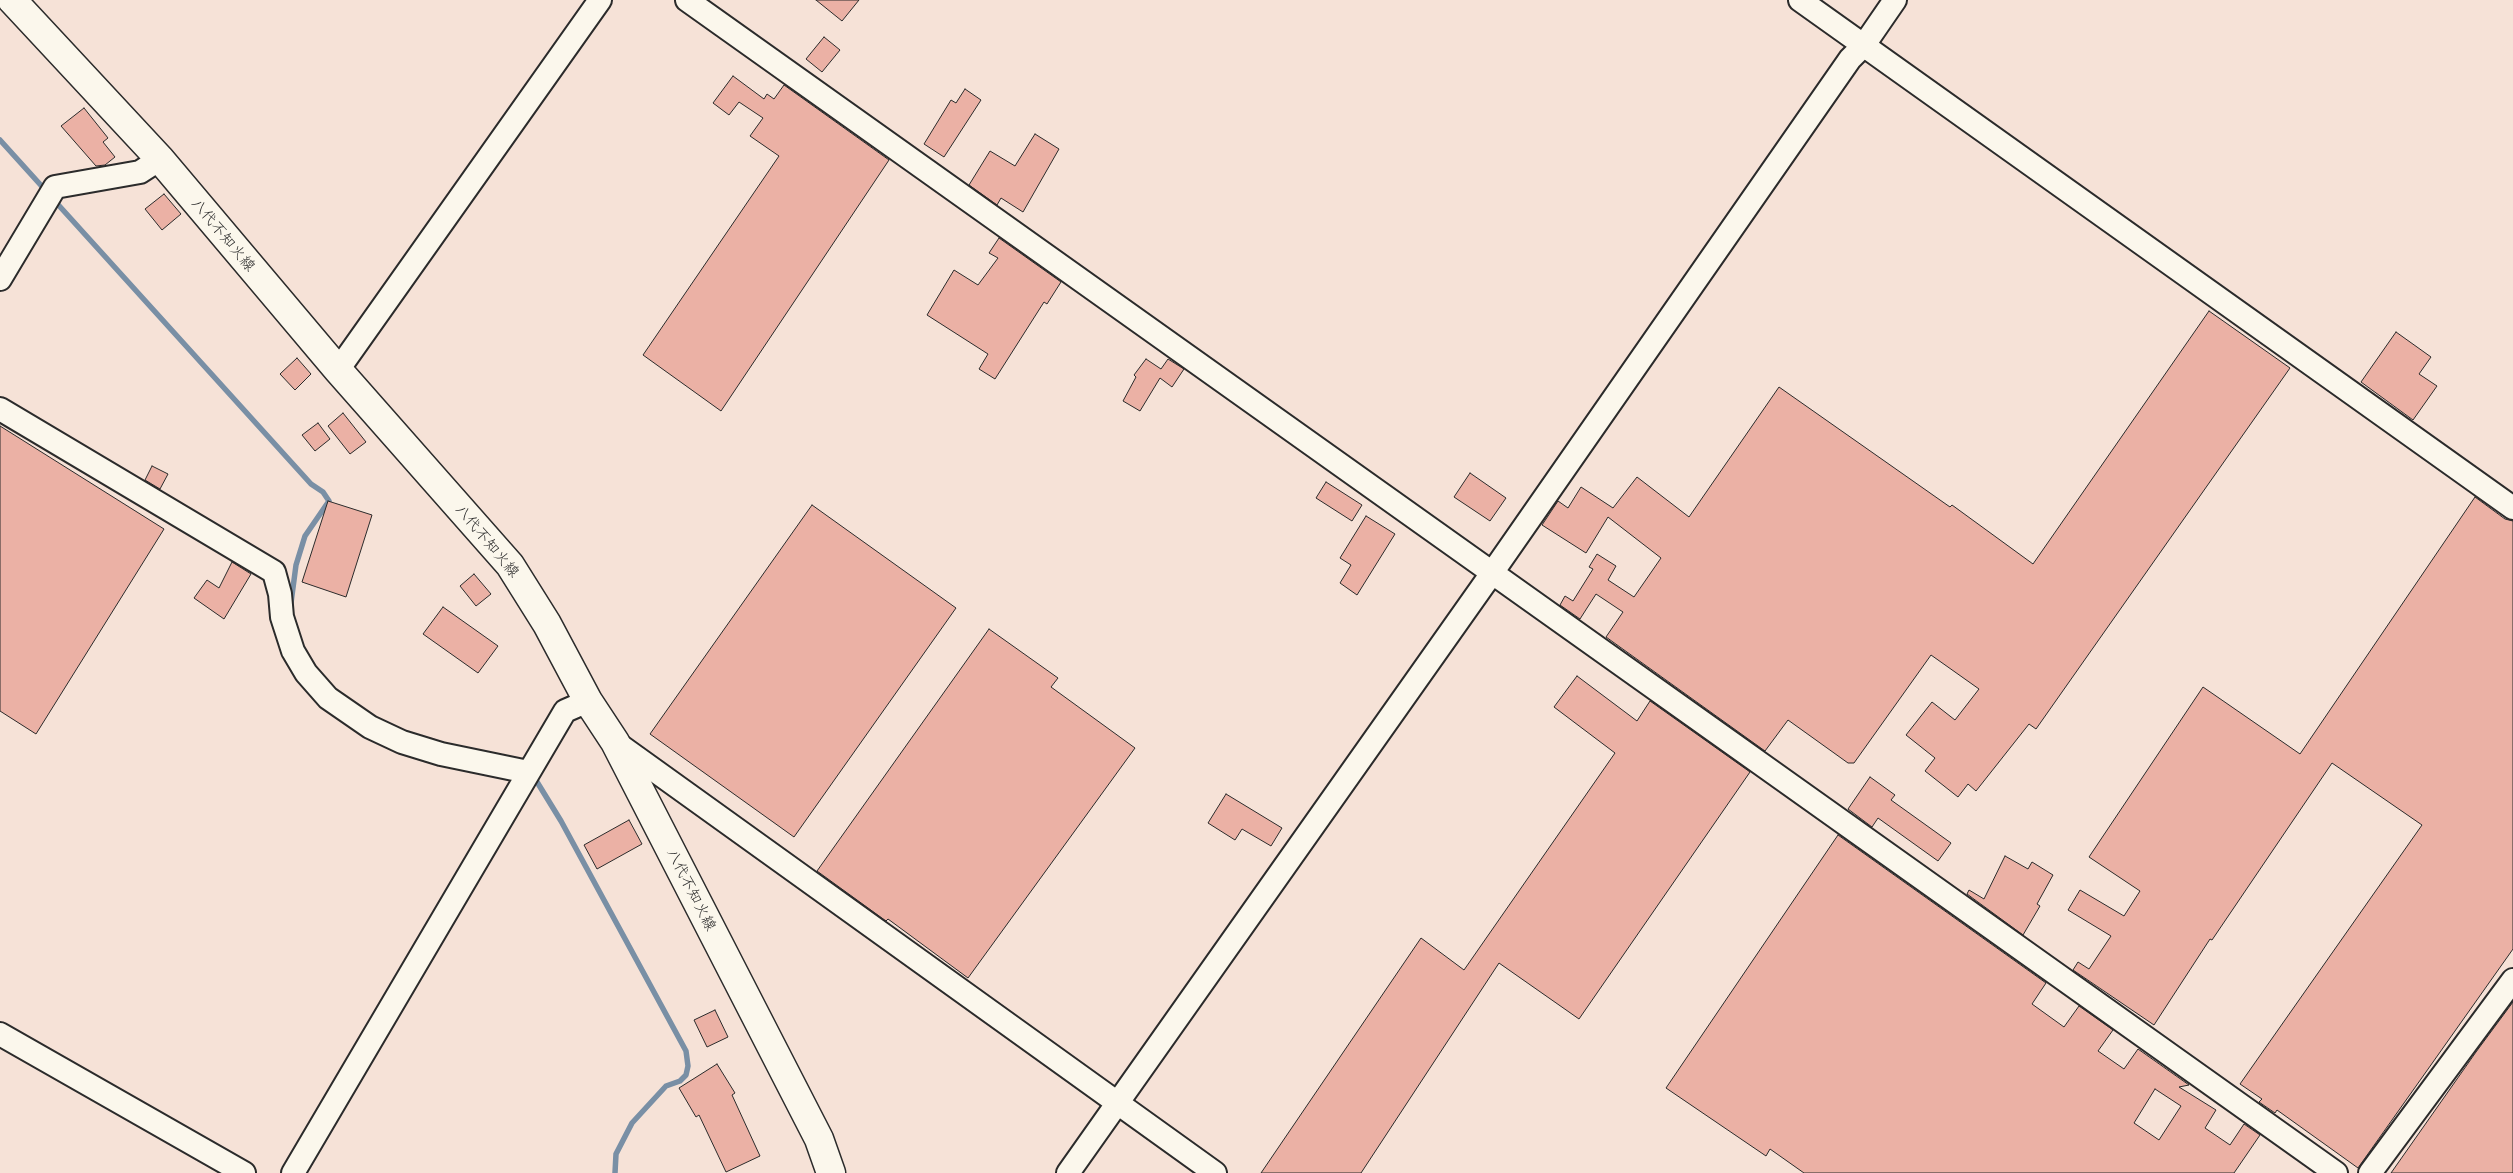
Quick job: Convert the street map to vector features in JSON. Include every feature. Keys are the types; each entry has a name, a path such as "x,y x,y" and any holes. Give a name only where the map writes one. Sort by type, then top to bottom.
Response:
{"main road":[{"name":"八代不知火線","path":"12,0 160,160 338,370 510,565 547,624 588,701 615,742 819,1139 831,1173"}],"street":[{"path":"338,370 600,0"},
{"path":"687,0 2336,1173"},
{"path":"1800,0 2513,508"},
{"path":"1068,1173 1492,574 1844,67 1864,44 1895,0"},
{"path":"0,279 62,186 140,172 160,160"},
{"path":"0,409 274,572 280,594 282,617 294,651 306,673 328,698 370,727 402,742 441,754 528,772"},
{"path":"293,1173 565,711 588,701"},
{"path":"615,742 1215,1173"},
{"path":"2370,1173 2513,980"},
{"path":"0,1034 244,1173"}],"building":[{"path":"816,0 859,0 842,21"},
{"path":"824,37 840,50 822,72 806,59"},
{"path":"733,76 764,99 767,94 774,99 784,85 889,160 721,411 643,355 779,156 750,136 763,118 739,102 729,115 713,103"},
{"path":"965,89 981,100 944,157 924,144 951,100 956,103"},
{"path":"84,108 108,138 103,142 115,157 105,165 96,166 61,126"},
{"path":"1035,134 1059,149 1023,212 1001,198 997,205 969,185 990,151 1015,166"},
{"path":"164,194 181,214 162,230 145,209"},
{"path":"999,238 1061,282 1047,304 1044,302 995,379 979,369 988,354 927,315 954,270 978,285 998,258 989,253"},
{"path":"2209,311 2290,368 2036,729 2029,724 1976,791 1968,784 1958,797 1925,771 1935,758 1906,735 1932,702 1955,720 1979,689 1931,655 1854,763 1848,763 1788,720 1765,751 1606,637 1623,612 1596,594 1580,619 1560,605 1565,596 1573,601 1593,569 1589,567 1597,554 1616,566 1608,580 1634,597 1661,558 1608,517 1586,553 1542,525 1558,501 1568,508 1581,487 1613,508 1637,477 1689,517 1779,387 1950,507 1952,505 2033,564"},
{"path":"2396,332 2431,357 2419,374 2437,386 2413,420 2361,382"},
{"path":"297,358 311,374 295,390 280,374"},
{"path":"1146,359 1161,369 1168,359 1184,369 1172,387 1160,378 1140,411 1123,401 1136,377 1134,375"},
{"path":"343,413 366,442 350,454 328,426"},
{"path":"318,423 330,439 315,451 302,435"},
{"path":"0,426 164,529 36,734 0,711"},
{"path":"152,466 168,474 160,489 145,480"},
{"path":"1470,473 1506,498 1490,521 1454,497"},
{"path":"1326,482 1362,505 1352,521 1316,498"},
{"path":"2475,497 2505,519 2513,521 2513,949 2358,1168 2277,1110 2275,1113 2259,1102 2262,1099 2240,1084 2422,825 2332,763 2212,940 2210,939 2154,1025 2073,970 2078,962 2089,969 2111,936 2068,910 2080,890 2124,916 2140,891 2089,857 2203,687 2300,754"},
{"path":"328,501 372,515 346,597 302,582"},
{"path":"812,505 956,608 794,837 650,734"},
{"path":"1366,516 1395,534 1357,595 1340,583 1351,565 1340,558"},
{"path":"232,562 251,574 224,619 194,598 207,580 219,588"},
{"path":"474,574 491,594 476,606 460,586"},
{"path":"443,607 498,646 478,673 423,634"},
{"path":"989,629 1058,678 1051,687 1135,748 968,978 888,919 886,921 817,871"},
{"path":"1577,676 1637,721 1650,701 1750,772 1579,1019 1499,963 1361,1173 1261,1173 1421,938 1464,970 1615,753 1554,707"},
{"path":"1870,777 1895,795 1891,800 1951,843 1938,861 1878,818 1872,827 1848,809"},
{"path":"1226,794 1282,828 1271,846 1242,829 1235,840 1208,823"},
{"path":"629,820 642,844 597,869 584,845"},
{"path":"1838,835 2046,983 2032,1004 2064,1027 2079,1006 2113,1030 2098,1051 2124,1069 2138,1049 2189,1085 2179,1087 2216,1110 2205,1128 2230,1145 2244,1124 2260,1135 2234,1173 1804,1173 1770,1149 1766,1156 1666,1088","holes":["2155,1089 2181,1106 2159,1140 2134,1123"]},
{"path":"2005,856 2028,869 2032,862 2053,875 2037,904 2040,906 2023,935 1967,894 1969,890 1984,899"},
{"path":"2513,1002 2513,1173 2391,1173 2476,1052"},
{"path":"715,1010 728,1037 707,1047 694,1020"},
{"path":"717,1064 735,1093 732,1095 760,1156 726,1172 699,1115 696,1117 679,1088"}],"waterway":[{"path":"0,140 47,192"},
{"path":"53,199 311,484 323,492 329,501 305,536 296,565 291,603"},
{"path":"534,777 561,821 686,1051 688,1066 686,1075 680,1081 666,1086 632,1123 616,1154 615,1173"}]}
